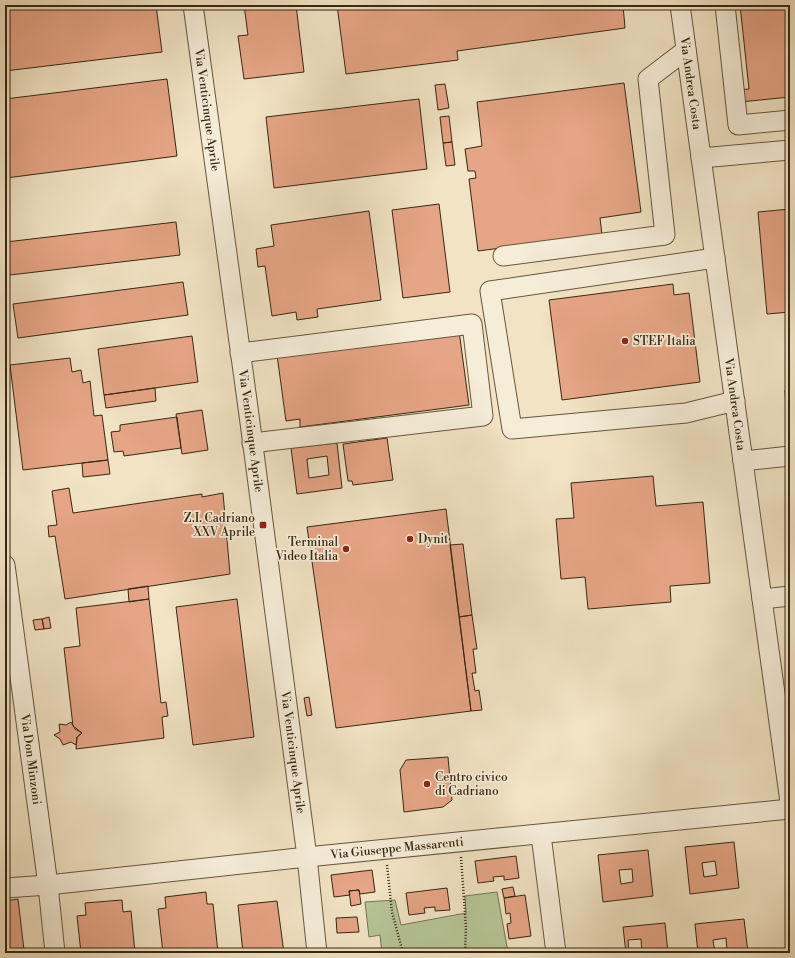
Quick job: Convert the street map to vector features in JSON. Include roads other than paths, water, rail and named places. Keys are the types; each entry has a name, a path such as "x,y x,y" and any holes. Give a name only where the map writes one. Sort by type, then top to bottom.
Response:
{"street":[{"name":"Via Venticinque Aprile","path":"193,5 252,443 306,857 317,953"},
{"name":"Via Andrea Costa","path":"680,5 790,802"},
{"path":"725,5 738,125 790,120"},
{"path":"503,256 664,235 648,79 686,50"},
{"path":"701,158 790,150"},
{"path":"715,258 490,291 512,429 686,413 735,401"},
{"path":"240,352 472,324 483,416 252,443"},
{"path":"743,461 790,456"},
{"name":"Via Don Minzoni","path":"5,565 48,885 55,953"},
{"path":"762,599 790,596"},
{"name":"Via Giuseppe Massarenti","path":"5,888 48,885 306,857 385,851 790,809"},
{"path":"541,835 556,953"}],"place":[{"name":"STEF Italia","path":"625,341"},
{"name":"Z.I. Cadriano XXV Aprile","path":"263,525"},
{"name":"Dynit","path":"410,539"},
{"name":"Terminal Video Italia","path":"346,549"},
{"name":"Centro civico di Cadriano","path":"427,784"}]}
